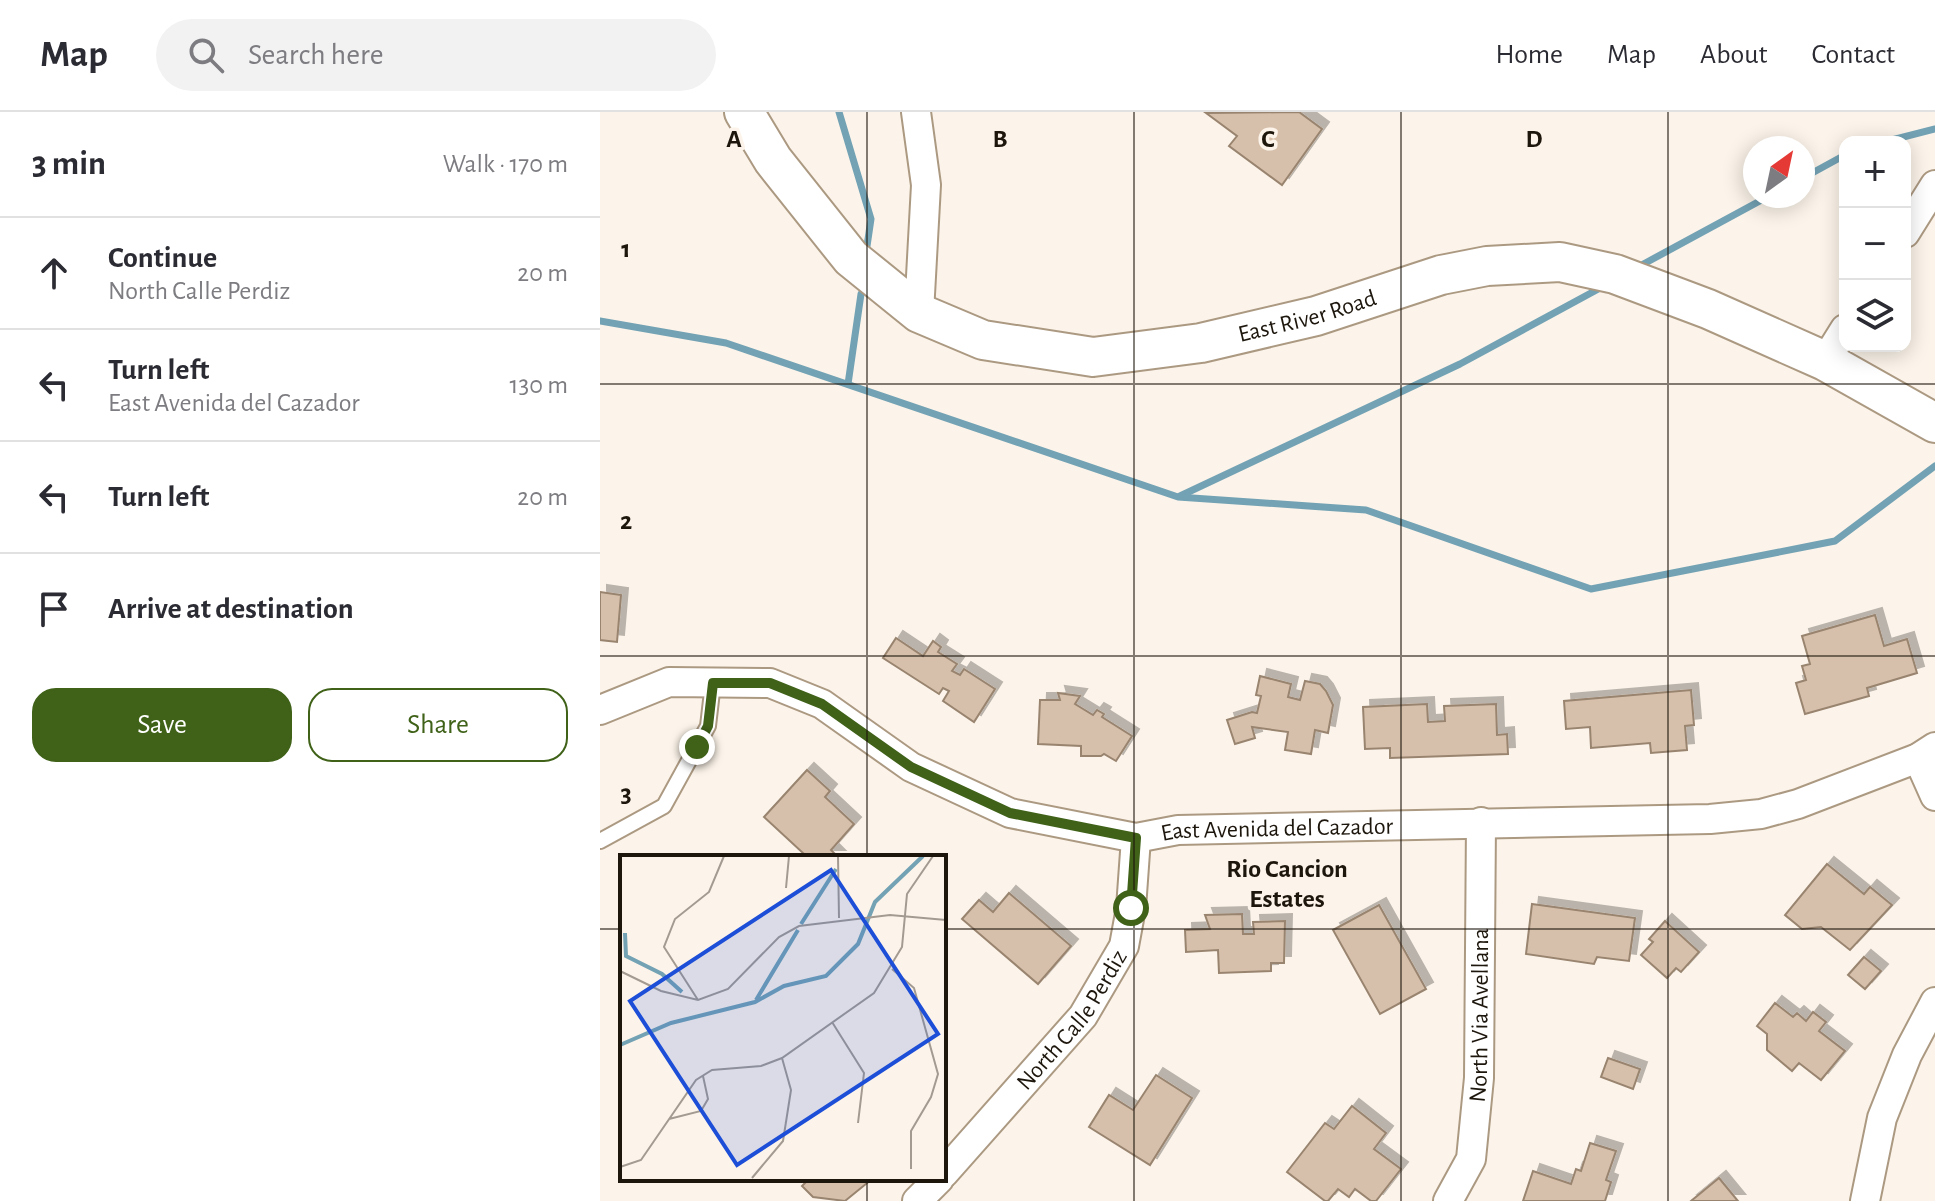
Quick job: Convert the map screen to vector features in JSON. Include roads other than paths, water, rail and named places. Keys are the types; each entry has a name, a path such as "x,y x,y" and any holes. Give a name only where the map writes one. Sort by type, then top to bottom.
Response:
{"street":[{"name":"East River Road","path":"744,112 773,160 851,258 919,313 983,340 1093,357 1201,343 1316,316 1441,275 1487,266 1560,262 1615,274 1708,309 1825,361 1935,423"},
{"path":"916,112 926,185 919,313"},
{"path":"1911,223 1935,185"},
{"path":"1825,361 1839,339"},
{"name":"East Avenida del Cazador","path":"600,710 669,682 770,683 822,704 911,767 1010,813 1136,838 1178,830 1710,819 1761,814 1852,785 1926,752"},
{"path":"1926,752 1935,796"},
{"name":"North Via Avellana","path":"1448,1201 1471,1159 1479,1078 1481,822"},
{"name":"North Calle Perdiz","path":"946,1171 1083,1016 1124,946 1131,908 1136,838"},
{"path":"1865,1201 1882,1118 1907,1055 1935,1002"},
{"path":"917,1201 937,1181"}],"lane":[{"path":"600,841 664,806 708,726 713,683"}],"waterway":[{"path":"839,112 871,219 867,246"},
{"path":"1908,136 1935,129"},
{"path":"1815,171 1839,158"},
{"path":"1638,267 1747,208"},
{"path":"1180,496 1460,364 1602,287"},
{"path":"848,384 861,294"},
{"path":"600,321 726,343 1178,497 1366,510 1591,589 1835,541 1935,466"}],"district":[{"name":"Rio Cancion Estates","path":"1287,883"}]}
